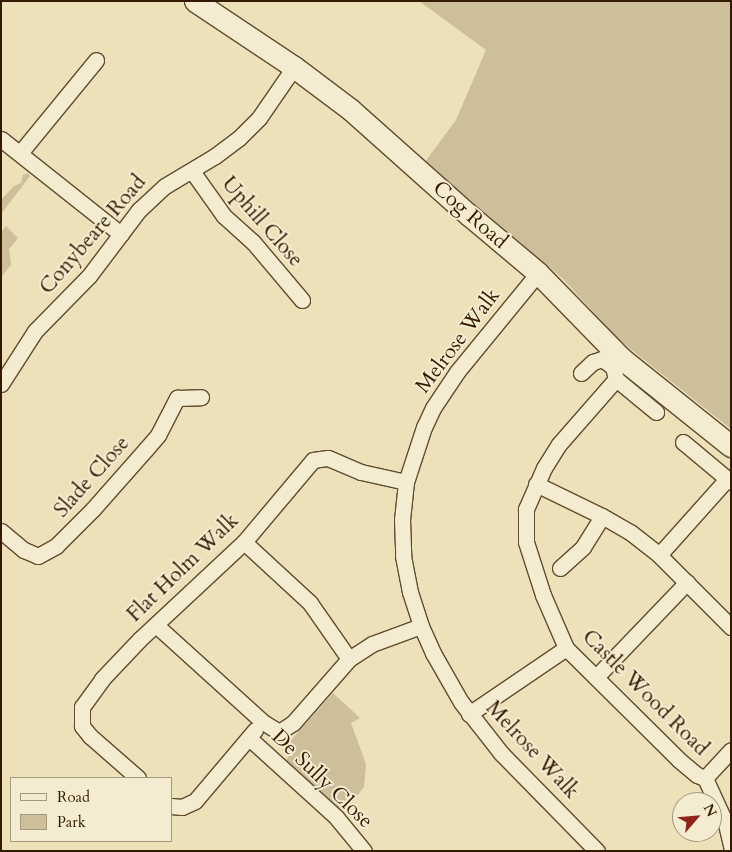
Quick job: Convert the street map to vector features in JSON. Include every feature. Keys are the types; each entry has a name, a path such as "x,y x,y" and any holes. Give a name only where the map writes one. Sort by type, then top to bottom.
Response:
{"street":[{"name":"Cog Road","path":"195,1 294,67 351,110 469,215 538,273 620,358 731,446"},
{"path":"20,153 96,60"},
{"name":"Conybeare Road","path":"1,384 35,331 89,276 153,195 192,171 238,138 259,118 294,67"},
{"path":"1,139 122,234"},
{"name":"Uphill Close","path":"192,171 224,216 253,242 302,300"},
{"name":"Melrose Walk","path":"538,273 444,390 424,427 406,482 402,519 403,556 410,592 421,626 446,678 469,714 501,753 597,851"},
{"path":"581,373 593,362 602,359 613,367 616,379 656,412"},
{"name":"Castle Wood Road","path":"616,379 559,444 536,484 526,509 526,542 543,595 566,648 597,676 679,760 697,775 705,778 726,824 731,846"},
{"name":"Slade Close","path":"1,531 24,550 38,556 56,546 88,515 146,450 158,435 176,398 201,397"},
{"path":"659,555 729,480 683,442"},
{"name":"Flat Holm Walk","path":"137,777 90,736 82,726 80,713 84,702 102,679 244,542 309,464 318,458 328,458 361,472 406,482"},
{"path":"536,484 602,516 630,532 659,555 731,627"},
{"path":"560,568 583,546 602,516"},
{"path":"244,542 310,603 349,659"},
{"path":"597,676 687,582"},
{"path":"157,626 263,722 279,732 290,727 349,659 372,644 421,626"},
{"path":"469,714 566,648"},
{"path":"177,807 195,801 263,722"},
{"name":"De Sully Close","path":"249,738 329,810 364,851"},
{"path":"705,778 731,750"}],"green space":[{"path":"419,1 731,1 731,429 618,339 562,278 425,162 456,120 486,50"},
{"path":"28,173 30,176 1,214 1,200 14,186 21,183 23,175"},
{"path":"6,226 18,238 9,249 11,265 1,277 1,232"},
{"path":"333,693 360,718 351,723 366,764 364,787 346,810 344,808 341,810 286,760 289,756 282,750"}]}
